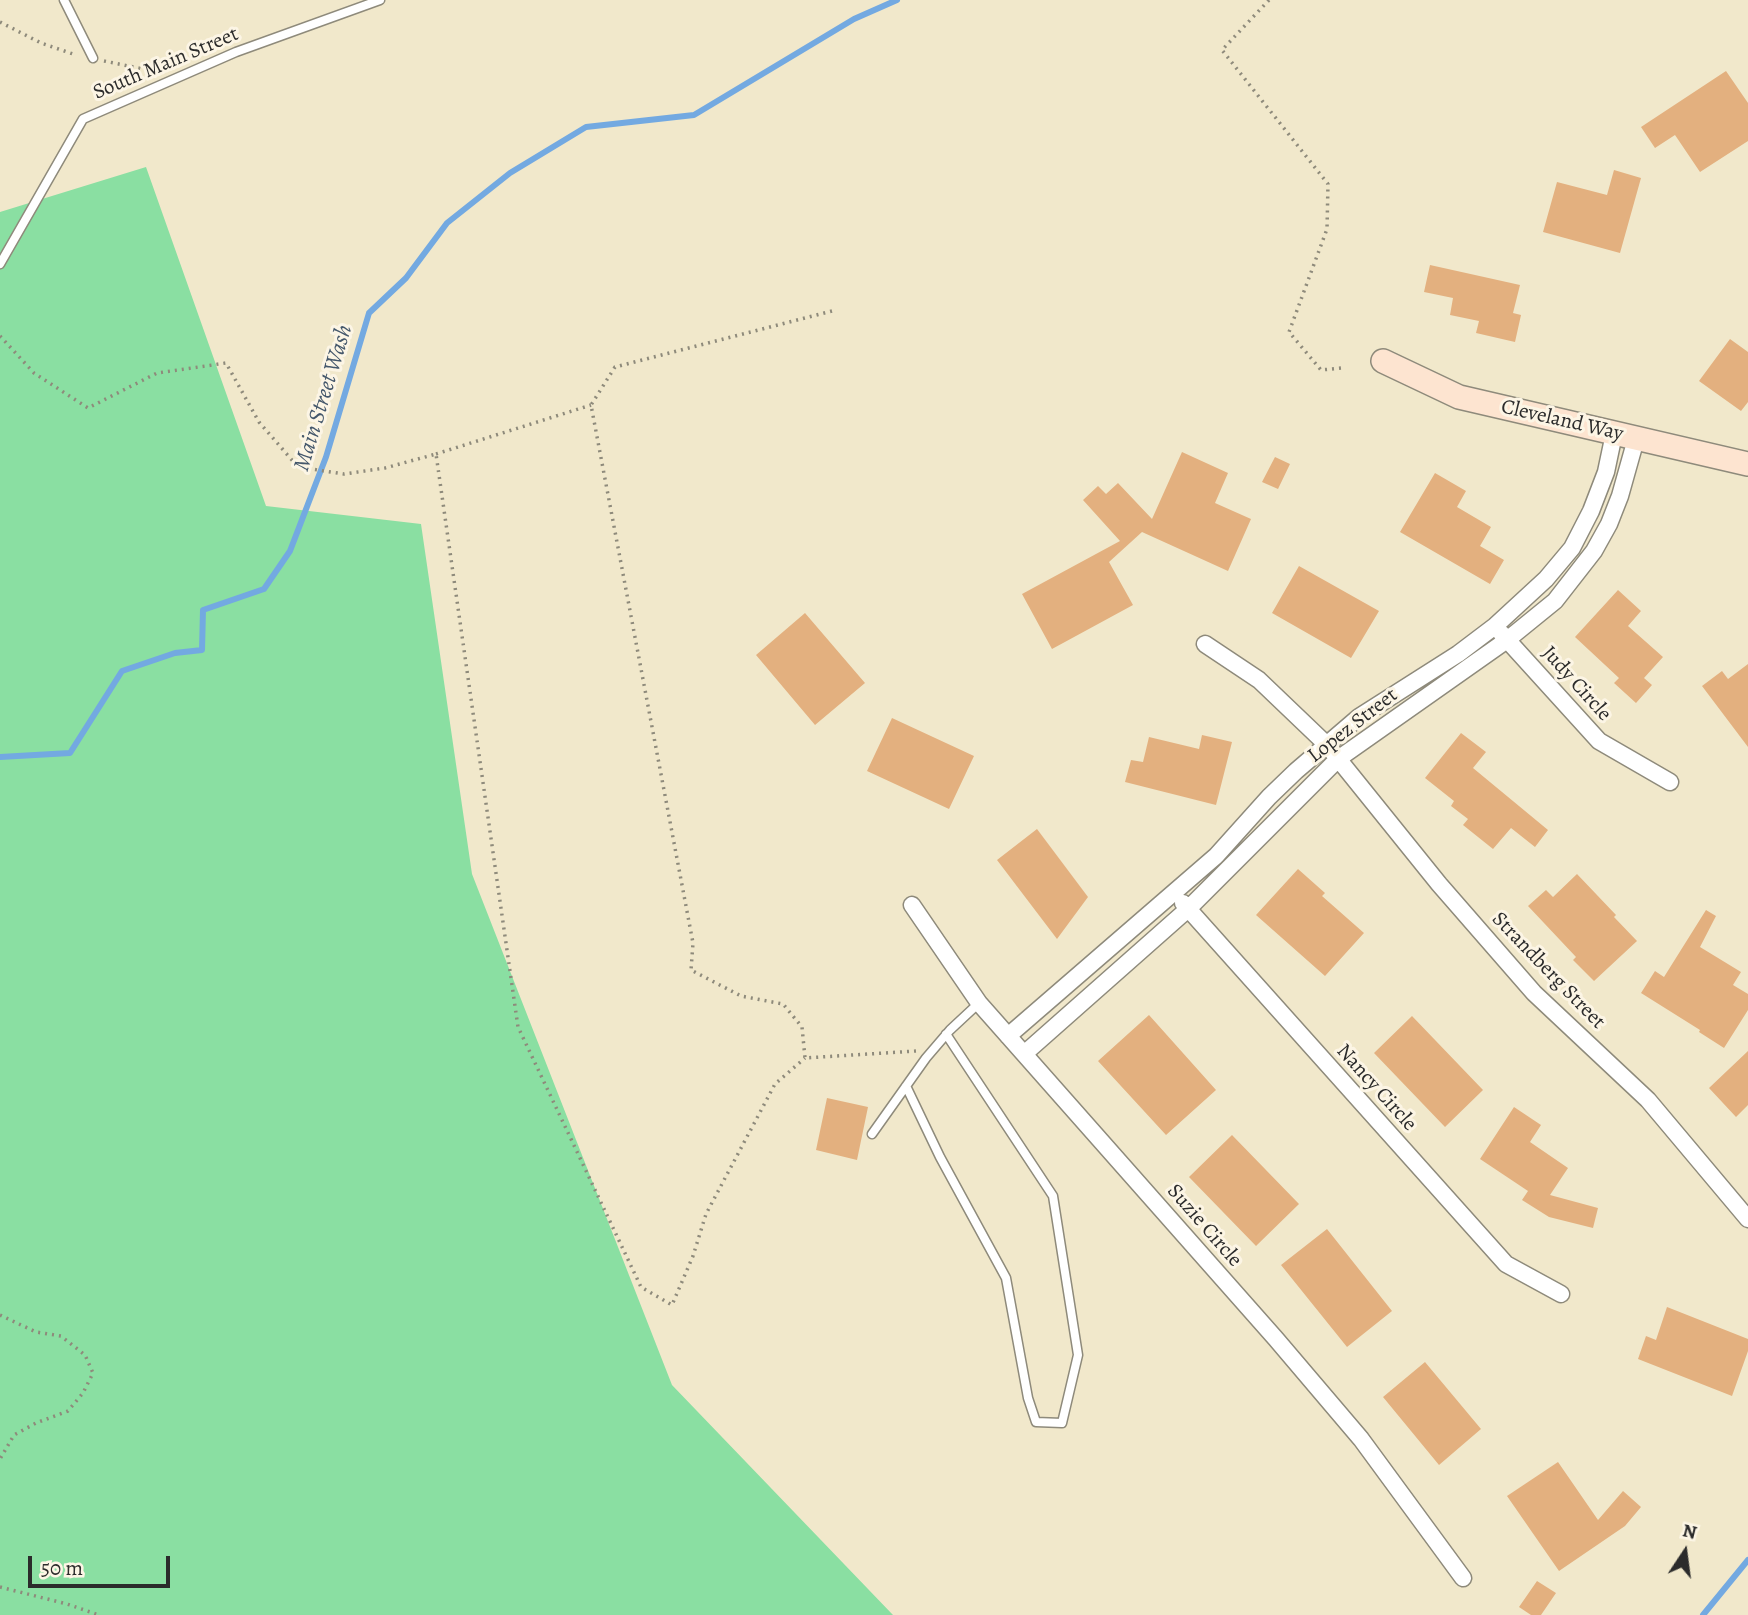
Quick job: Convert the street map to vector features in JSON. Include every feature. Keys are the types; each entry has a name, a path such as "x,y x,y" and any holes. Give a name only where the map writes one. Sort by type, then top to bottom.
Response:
{"street":[{"name":"Cleveland Way","path":"1383,361 1458,397 1748,464"},
{"name":"Lopez Street","path":"1008,1036 1216,856 1269,797 1327,745 1359,718 1458,654 1495,626 1546,579 1572,548 1625,436"},
{"name":"Lopez Street","path":"1024,1054 1188,909 1338,759 1507,640 1555,601 1594,551 1616,506 1625,436"},
{"name":"Judy Circle","path":"1495,626 1599,741 1670,782"},
{"name":"Strandberg Street","path":"1205,644 1259,680 1327,745 1439,884 1534,993 1648,1100 1748,1219"},
{"name":"Nancy Circle","path":"1174,893 1506,1264 1561,1294"},
{"name":"Suzie Circle","path":"912,905 979,1003 1361,1439 1463,1578"}],"lane":[{"path":"64,0 93,58"},
{"name":"South Main Street","path":"0,264 83,119 236,52 380,0"},
{"path":"872,1134 934,1048 979,1003"},
{"path":"906,1086 940,1157 1006,1278 1028,1398 1036,1422 1062,1423 1078,1355 1053,1196 946,1034"}],"path":[{"path":"1269,0 1222,50 1328,184 1327,229 1289,332 1321,370 1342,368"},
{"path":"0,335 34,373 88,408 157,373 226,363 260,422 299,467 344,474 385,468 436,454 591,405 614,367 832,311"},
{"path":"591,405 693,943 691,970 741,996 783,1004 802,1027 805,1058"},
{"path":"436,454 518,1027 641,1287 672,1305 693,1255 706,1214 775,1084 805,1058 934,1048"},
{"path":"0,1315 36,1332 61,1336 85,1355 93,1373 83,1393 68,1411 14,1435 0,1459"},
{"path":"0,1587 99,1615"}],"green space":[{"path":"146,167 266,506 421,524 472,874 672,1385 893,1615 0,1615 0,212"}],"building":[{"path":"1726,71 1748,103 1748,141 1700,172 1675,135 1655,148 1641,127"},
{"path":"1614,170 1641,178 1620,253 1543,232 1557,182 1607,195"},
{"path":"1430,265 1520,285 1513,313 1521,315 1515,342 1476,333 1479,321 1450,315 1453,298 1424,292"},
{"path":"1730,339 1748,352 1748,402 1741,411 1699,381"},
{"path":"1182,452 1228,473 1215,503 1251,519 1228,571 1142,532 1109,562 1133,605 1052,649 1022,594 1120,541 1083,500 1098,486 1106,494 1118,483 1152,519"},
{"path":"1275,457 1290,464 1278,489 1262,482"},
{"path":"1435,473 1466,491 1457,507 1491,527 1480,546 1504,560 1490,584 1400,532"},
{"path":"1299,566 1379,611 1351,658 1272,613"},
{"path":"1618,590 1641,611 1628,626 1663,657 1644,678 1652,685 1636,703 1614,683 1619,678 1575,637"},
{"path":"805,613 865,683 815,725 756,655"},
{"path":"1748,664 1748,747 1702,686 1722,671 1728,679"},
{"path":"892,718 974,756 949,809 867,771"},
{"path":"1461,733 1486,752 1473,768 1548,830 1535,847 1511,828 1493,849 1463,825 1468,819 1451,806 1454,801 1425,778"},
{"path":"1202,735 1232,742 1216,805 1125,782 1131,760 1143,762 1149,737 1199,749"},
{"path":"1037,829 1088,897 1057,939 997,860"},
{"path":"1298,869 1325,893 1322,896 1364,933 1325,976 1256,915"},
{"path":"1577,874 1637,941 1594,981 1573,960 1576,957 1528,906 1546,890 1553,897"},
{"path":"1706,910 1716,916 1700,947 1741,972 1733,985 1748,994 1748,1010 1724,1048 1641,993 1655,971 1664,977"},
{"path":"1149,1015 1216,1090 1166,1135 1098,1061"},
{"path":"1412,1016 1483,1090 1445,1127 1374,1053"},
{"path":"1748,1051 1748,1105 1736,1117 1709,1088"},
{"path":"827,1098 868,1107 857,1160 816,1150"},
{"path":"1514,1107 1541,1125 1530,1142 1568,1168 1550,1195 1598,1208 1593,1228 1549,1217 1522,1200 1528,1191 1480,1159"},
{"path":"1232,1135 1299,1204 1256,1246 1189,1177"},
{"path":"1327,1229 1392,1311 1347,1347 1281,1265"},
{"path":"1667,1307 1748,1339 1748,1351 1732,1396 1638,1359 1646,1336 1656,1340"},
{"path":"1425,1362 1481,1429 1439,1465 1383,1397"},
{"path":"1558,1462 1598,1520 1623,1491 1641,1507 1625,1526 1559,1571 1507,1496"},
{"path":"1537,1581 1556,1593 1541,1615 1531,1615 1519,1607"}],"waterway":[{"name":"Main Street Wash","path":"0,757 70,753 122,671 175,653 202,650 203,610 264,589 290,551 326,457 369,313 406,278 447,223 510,173 586,127 694,115 854,19 897,0"},
{"path":"1703,1615 1748,1560"}]}
